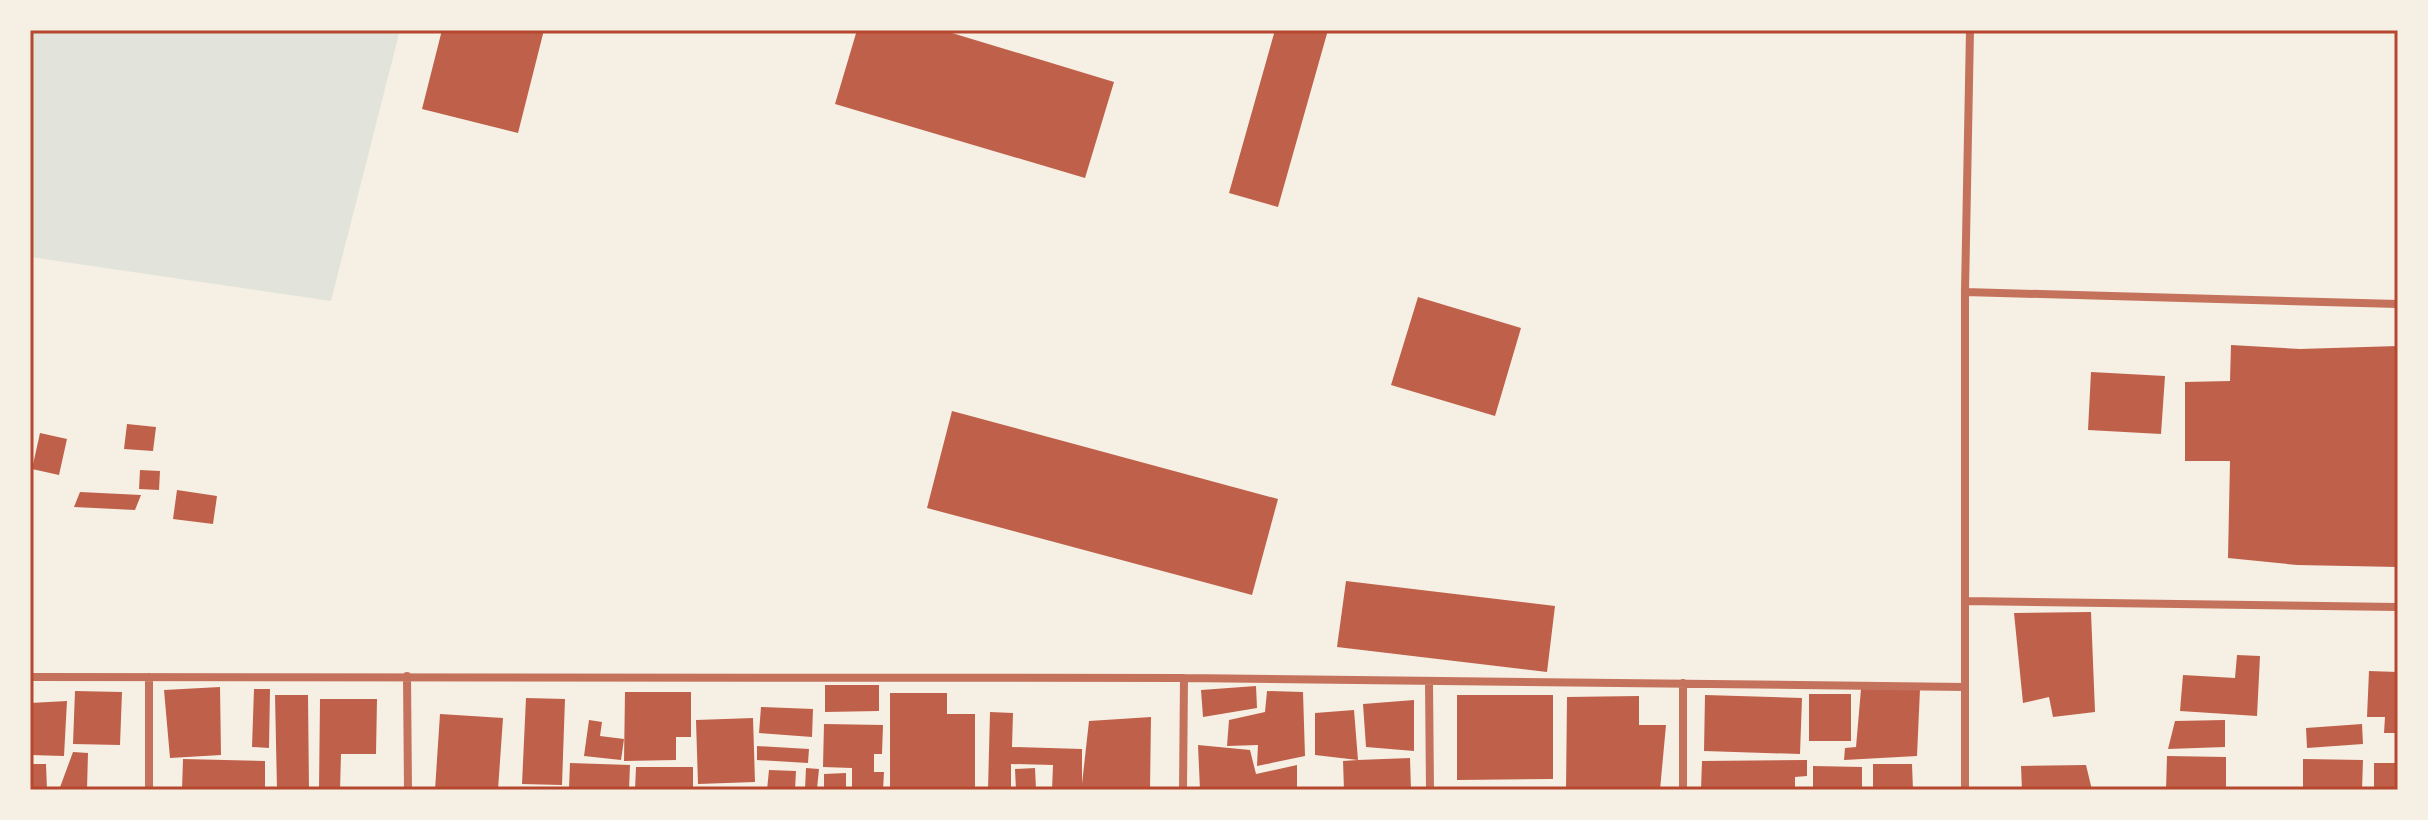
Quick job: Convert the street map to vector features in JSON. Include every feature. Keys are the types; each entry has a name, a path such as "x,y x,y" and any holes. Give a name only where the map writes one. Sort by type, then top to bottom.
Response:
{"street":[{"path":"1965,790 1965,292 1970,30"},
{"path":"1965,292 2398,304"},
{"path":"1965,601 2398,607"},
{"path":"407,676 408,790"},
{"path":"30,677 1184,678 1965,687"},
{"path":"149,677 149,790"},
{"path":"1183,790 1184,678"},
{"path":"1429,681 1430,790"},
{"path":"1683,683 1683,790"}],"shaded area":[{"path":"30,30 400,30 331,301 30,257"}],"building":[{"path":"442,30 544,30 518,133 422,109"},
{"path":"857,30 942,30 1114,82 1085,178 835,104"},
{"path":"1275,30 1328,30 1278,207 1229,193"},
{"path":"1418,297 1521,328 1495,416 1391,385"},
{"path":"2231,345 2300,349 2398,346 2398,567 2297,565 2228,558 2230,461 2185,461 2185,382 2230,381"},
{"path":"2091,372 2165,376 2161,434 2088,430"},
{"path":"952,411 1278,499 1252,595 927,508"},
{"path":"127,424 156,427 153,451 124,449"},
{"path":"40,433 67,439 59,475 32,469"},
{"path":"140,470 160,471 159,490 139,489"},
{"path":"177,490 217,496 213,524 173,519"},
{"path":"80,492 141,495 135,510 74,507"},
{"path":"1346,581 1555,606 1547,672 1337,647"},
{"path":"2091,612 2095,712 2053,717 2049,697 2023,703 2014,613"},
{"path":"2237,655 2260,656 2257,716 2180,711 2183,675 2235,678"},
{"path":"2369,671 2398,672 2398,733 2384,733 2385,717 2367,717"},
{"path":"825,685 879,685 879,711 825,712"},
{"path":"1256,686 1257,708 1203,717 1201,690"},
{"path":"220,687 221,755 170,758 164,690"},
{"path":"254,689 270,689 269,748 252,747"},
{"path":"1861,689 1920,689 1917,756 1844,760 1845,748 1856,747"},
{"path":"75,691 122,692 120,745 73,744"},
{"path":"1267,691 1303,692 1305,756 1257,766 1258,745 1227,746 1229,720 1265,712"},
{"path":"625,692 691,692 691,737 676,737 676,760 624,761"},
{"path":"890,693 947,693 947,714 975,714 975,789 890,789"},
{"path":"1809,694 1851,694 1851,741 1809,741"},
{"path":"275,695 308,695 309,790 277,790"},
{"path":"1457,695 1553,695 1553,779 1457,780"},
{"path":"1705,695 1802,698 1800,754 1704,751"},
{"path":"1639,696 1639,725 1666,725 1660,790 1566,790 1567,697"},
{"path":"526,698 565,699 562,785 522,784"},
{"path":"320,699 377,699 376,754 341,754 340,790 319,790"},
{"path":"1414,700 1414,751 1366,747 1363,704"},
{"path":"67,701 64,756 30,755 30,703"},
{"path":"761,707 813,709 812,737 759,733"},
{"path":"1354,710 1358,760 1315,755 1315,713"},
{"path":"990,712 1013,713 1012,747 1082,749 1082,784 1089,721 1151,717 1150,790 1052,790 1053,765 1011,764 1011,790 988,790"},
{"path":"440,714 503,718 498,790 435,790"},
{"path":"753,718 755,782 698,784 696,720"},
{"path":"589,720 602,722 600,736 624,739 621,760 584,756"},
{"path":"2225,720 2225,747 2168,749 2175,721"},
{"path":"824,724 883,725 882,754 874,754 874,772 884,772 883,790 852,790 852,768 823,767"},
{"path":"2362,724 2363,744 2307,748 2306,728"},
{"path":"1198,745 1250,750 1256,774 1297,765 1297,790 1200,790"},
{"path":"757,746 809,749 808,763 757,760"},
{"path":"73,752 88,753 87,790 59,790"},
{"path":"2167,756 2226,757 2226,790 2166,790"},
{"path":"1410,758 1411,790 1344,790 1343,761"},
{"path":"183,759 265,761 265,790 182,790"},
{"path":"2303,759 2363,760 2362,790 2303,790"},
{"path":"1807,760 1807,776 1795,777 1795,790 1701,790 1702,761"},
{"path":"570,763 630,765 629,790 569,788"},
{"path":"2374,763 2398,763 2398,790 2374,790"},
{"path":"30,764 46,764 47,790 30,790"},
{"path":"1873,764 1912,764 1913,790 1873,790"},
{"path":"2086,765 2092,790 2022,790 2021,766"},
{"path":"1813,766 1862,767 1862,790 1813,790"},
{"path":"636,767 693,767 693,790 635,790"},
{"path":"806,768 819,769 817,789 805,789"},
{"path":"1035,768 1036,789 1016,790 1015,769"},
{"path":"769,770 796,771 795,790 767,790"},
{"path":"846,773 846,790 824,790 824,774"}]}
